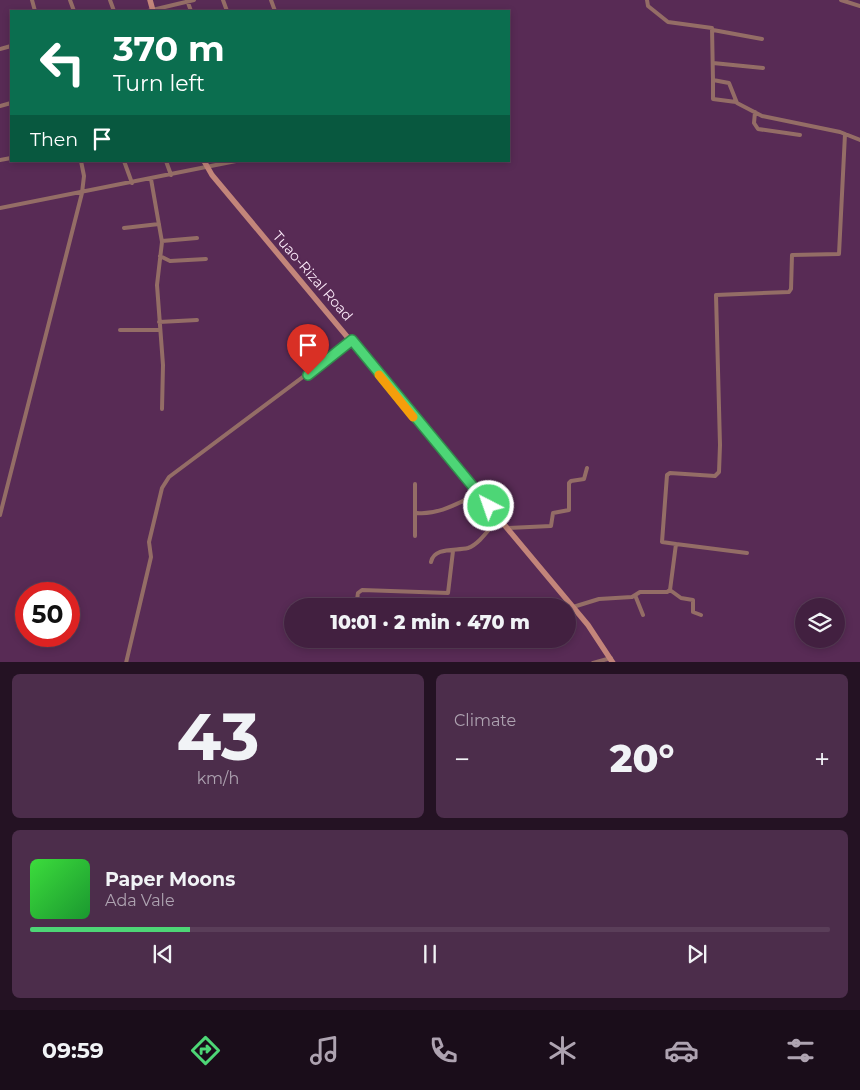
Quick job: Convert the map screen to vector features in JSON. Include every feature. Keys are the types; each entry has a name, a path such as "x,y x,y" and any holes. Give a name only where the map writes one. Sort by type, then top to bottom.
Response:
{"main road":[{"name":"Tuao-Rizal Road","path":"204,162 207,168 296,278 352,340 565,598"},
{"name":"Tuao-Rizal Road","path":"576,611 600,640 612,660"}],"street":[{"path":"156,10 194,0"},
{"path":"647,0 648,6 666,21 709,27 713,30 762,39"},
{"path":"841,0 860,6"},
{"path":"713,30 713,99 736,102 762,116 845,134 860,140"},
{"path":"713,63 763,68"},
{"path":"713,80 729,83 736,102"},
{"path":"755,112 754,123 759,129 800,135"},
{"path":"747,553 662,542 667,474 715,476 719,472 716,295 789,292 791,289 792,255 839,254 845,134"},
{"path":"0,515 82,193 84,176 81,162"},
{"path":"124,162 132,183"},
{"path":"166,162 171,175"},
{"path":"0,208 232,162"},
{"path":"151,179 162,241 157,285 163,365 162,410"},
{"path":"124,228 159,224"},
{"path":"162,241 198,238"},
{"path":"160,256 170,260 206,259"},
{"path":"159,322 197,320"},
{"path":"120,330 160,330"},
{"path":"126,662 151,557 149,542 165,483 185,464 308,375 352,340"},
{"path":"507,528 551,526 553,513 569,510 569,483 586,478 587,468"},
{"path":"415,536 417,513 416,484"},
{"path":"417,513 437,513 478,494"},
{"path":"431,562 435,553 453,551 474,545 499,518"},
{"path":"670,590 676,544"},
{"path":"357,598 358,593 362,590 448,593 453,551"},
{"path":"576,606 599,599 629,598 639,592 667,592 670,590"},
{"path":"670,590 681,598 693,600 693,612 701,615"},
{"path":"635,595 643,616"},
{"path":"593,662 612,660"}],"slow traffic":[{"path":"379,375 413,417"}],"route":[{"path":"308,375 352,340 440,450 489,506"}]}
